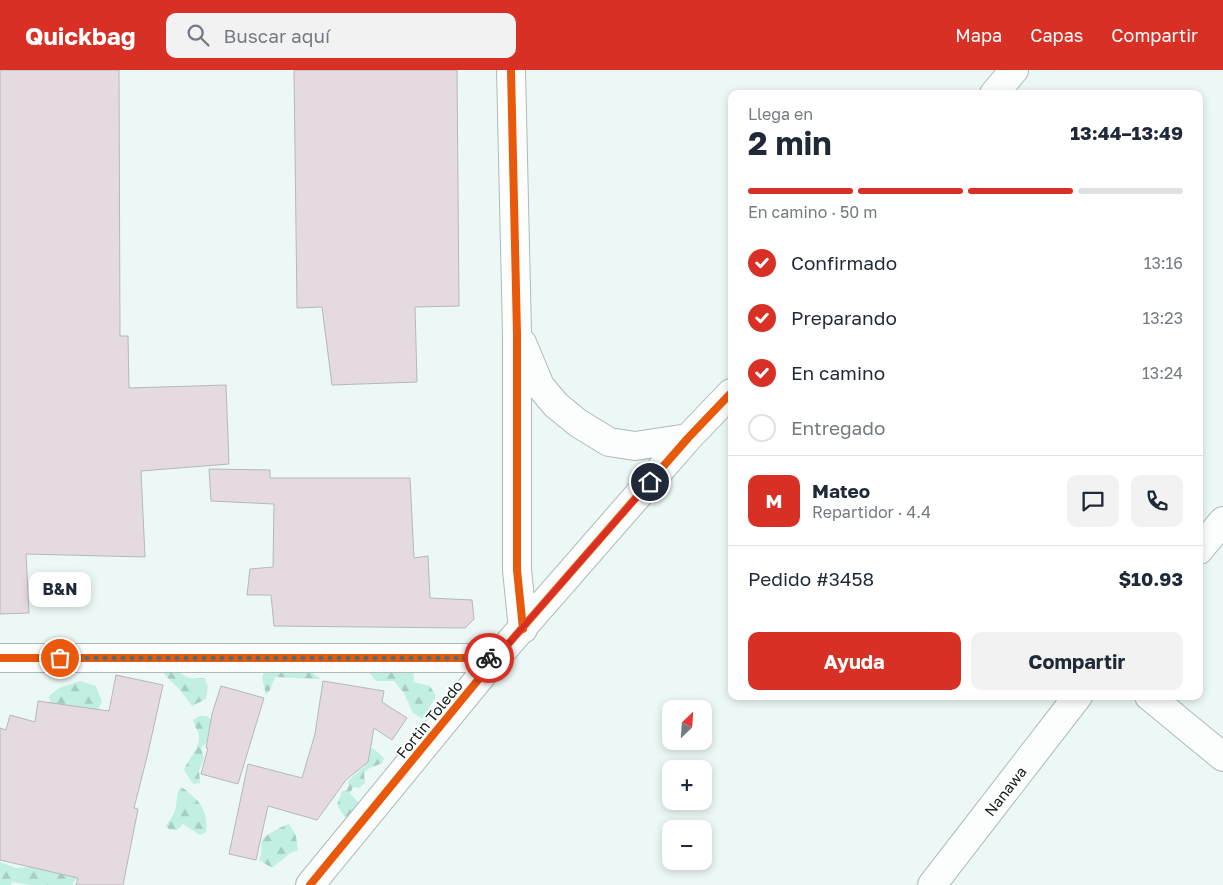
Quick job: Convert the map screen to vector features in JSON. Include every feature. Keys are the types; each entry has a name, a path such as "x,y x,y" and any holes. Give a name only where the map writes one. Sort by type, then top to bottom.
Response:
{"street":[{"path":"511,70 517,334 517,570 523,628"},
{"path":"997,90 1014,70"},
{"path":"517,334 540,386 556,406 578,423 609,442 634,446 652,445 688,438"},
{"name":"Fortin Toledo","path":"310,885 496,658 688,438 728,397"},
{"path":"1203,545 1223,521"},
{"path":"0,658 496,658"},
{"name":"Nanawa","path":"932,885 1075,700"},
{"path":"1154,700 1223,757"}],"green space":[{"path":"360,661 413,668 414,682 430,686 436,696 423,719 413,713 404,693 394,681 376,681"},
{"path":"267,666 308,670 321,679 275,677 266,695 262,677"},
{"path":"168,670 177,671 187,677 205,678 208,687 206,699 192,706 180,690 163,673"},
{"path":"80,681 96,686 102,702 96,713 51,706 49,696 59,688"},
{"path":"200,716 206,716 211,719 206,743 201,748 204,758 199,771 200,783 193,784 184,770 198,745 199,736 193,720"},
{"path":"373,748 384,758 382,763 368,769 364,773 365,783 359,788 353,787 350,793 358,802 355,810 346,819 337,805 342,791 347,790 348,781 365,766 364,752"},
{"path":"181,787 197,801 204,811 206,832 200,835 183,824 177,830 170,830 166,826 175,811"},
{"path":"289,824 296,836 298,850 289,854 272,868 259,860 262,841 270,834"},
{"path":"0,862 16,868 30,867 81,876 73,882 73,885 31,885 12,882 11,885 0,885"}],"building":[{"path":"0,70 119,70 120,336 128,336 129,388 226,385 229,464 141,471 145,557 26,554 29,613 0,614"},
{"path":"294,70 457,70 459,306 415,307 417,382 332,385 322,307 297,308"},
{"path":"209,469 270,470 270,478 410,478 414,558 428,556 430,598 472,600 474,619 465,628 274,626 271,595 247,595 250,569 273,567 274,504 211,501"},
{"path":"116,675 163,685 134,808 138,809 123,885 76,885 78,878 0,860 0,728 6,730 10,715 35,722 38,701 109,711"},
{"path":"323,681 384,691 382,702 407,718 392,740 374,728 368,762 346,780 317,820 268,806 256,860 229,854 248,764 302,778 315,734"},
{"path":"221,686 264,698 238,784 201,774 208,748 206,748 212,714"}],"cycle path":[{"path":"511,70 517,334 517,570 523,629"},
{"path":"310,885 496,658 688,438 728,396"},
{"path":"0,658 496,658"}],"way so far":[{"path":"60,658 489,658"}],"place":[{"name":"B&N","path":"60,658"}],"route":[{"path":"489,658 496,658 650,482"}]}
